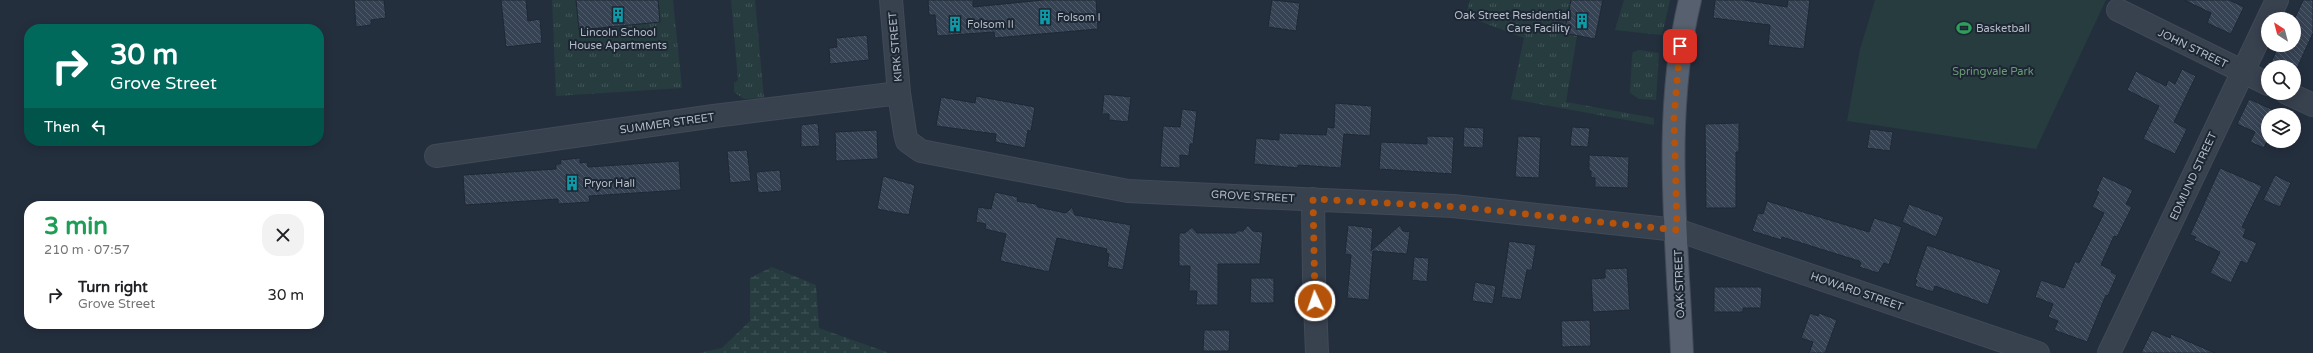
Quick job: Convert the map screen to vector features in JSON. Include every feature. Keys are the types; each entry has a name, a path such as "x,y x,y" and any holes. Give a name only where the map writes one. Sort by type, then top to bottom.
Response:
{"main road":[{"name":"OAK STREET","path":"1682,353 1674,166 1675,102 1680,46 1690,0"}],"street":[{"name":"KIRK STREET","path":"890,0 899,93"},
{"name":"EDMUND STREET","path":"2110,353 2277,0"},
{"name":"JOHN STREET","path":"2118,10 2261,81"},
{"name":"SUMMER STREET","path":"436,156 714,116 899,93"},
{"name":"GROVE STREET","path":"899,93 908,140 916,148 926,152 1128,191 1459,207 1677,230"},
{"path":"2301,99 2313,105"},
{"path":"1313,199 1317,353"},
{"name":"HOWARD STREET","path":"1677,230 2038,353"}],"green space":[{"path":"552,0 673,0 682,88 556,96"},
{"path":"731,0 755,0 764,98 744,99 734,92 734,83 738,80"},
{"path":"1470,0 1571,0 1570,2 1574,3 1569,9 1564,33 1577,36 1566,102 1654,118 1654,125 1511,99 1524,38 1466,16"},
{"path":"1624,0 1670,0 1662,35 1615,30"},
{"name":"Springvale Park","path":"1875,0 2106,0 2036,149 1847,121 1860,49"},
{"path":"1639,50 1659,53 1656,100 1639,99 1630,93 1632,56 1633,52"},
{"path":"772,267 816,285 819,328 889,353 699,353 722,348 750,321 750,278"}],"building":[{"path":"354,0 384,0 386,18 371,20 371,25 356,27"},
{"path":"501,0 526,0 528,21 540,19 542,43 506,47"},
{"name":"Lincoln School House Apartments","path":"576,0 658,0 660,22 579,30"},
{"name":"Folsom I","path":"928,0 973,0 973,7 1043,0 1096,0 1098,29 995,38 994,32 937,36 935,15 929,15"},
{"path":"1272,0 1300,3 1296,31 1268,27"},
{"name":"Oak Street Residential Care Facility","path":"1571,0 1603,0 1595,39 1564,33"},
{"path":"1715,0 1744,0 1787,7 1788,0 1810,0 1804,49 1768,45 1770,25 1713,18"},
{"path":"2184,0 2229,0 2244,7 2231,34 2207,23 2211,13"},
{"path":"2303,0 2313,0 2313,33 2301,60 2272,60 2276,52 2301,52 2301,12 2298,12"},
{"path":"867,35 869,60 830,64 829,48 837,47 836,38"},
{"path":"2182,69 2196,76 2174,122 2187,129 2175,154 2143,139 2159,106 2127,90 2136,71 2166,86 2168,80 2175,84"},
{"path":"1104,94 1131,97 1128,122 1109,120 1109,114 1102,114"},
{"path":"976,96 1035,107 1031,131 1028,130 1025,148 995,142 996,134 936,126 941,97 975,103"},
{"path":"2249,99 2269,108 2261,108 2261,147 2250,142 2255,132 2237,124"},
{"path":"1335,103 1372,106 1370,136 1344,134 1341,168 1298,165 1298,168 1254,164 1256,138 1279,140 1279,133 1326,135 1327,127 1334,128"},
{"path":"1182,109 1197,111 1193,144 1190,144 1189,156 1180,155 1180,168 1160,167 1163,126 1180,127"},
{"path":"818,123 820,146 801,147 801,125"},
{"path":"1739,123 1739,152 1736,152 1736,208 1706,208 1705,124"},
{"path":"1464,127 1484,128 1483,148 1463,147"},
{"path":"1572,127 1590,128 1588,147 1570,146"},
{"path":"1870,129 1893,132 1890,151 1867,148"},
{"path":"877,130 878,159 836,161 835,132"},
{"path":"1427,136 1454,137 1452,174 1379,169 1381,142 1427,144"},
{"path":"1518,136 1541,137 1539,178 1515,177"},
{"path":"747,150 751,181 730,183 727,151"},
{"path":"1589,155 1629,157 1628,188 1595,187 1595,178 1591,177 1591,171 1589,171"},
{"name":"Pryor Hall","path":"580,158 580,163 587,162 588,167 679,161 681,190 589,196 590,202 558,204 558,199 465,205 463,175 556,169 556,164 561,164 560,160"},
{"path":"2220,168 2262,186 2242,227 2246,229 2243,237 2257,243 2247,264 2241,261 2231,283 2210,273 2220,252 2194,240 2196,237 2190,235"},
{"path":"780,170 782,191 758,193 756,172"},
{"path":"2275,175 2291,183 2280,207 2263,200"},
{"path":"883,176 915,185 909,215 877,209"},
{"path":"2103,176 2133,190 2126,204 2132,207 2117,237 2114,236 2101,265 2112,270 2111,272 2117,275 2108,296 2106,295 2087,342 2054,330 2058,321 2048,317 2053,304 2035,297 2041,280 2064,288 2075,261 2079,263 2104,213 2092,207 2099,192 2096,191"},
{"path":"995,192 1018,197 1017,201 1036,204 1038,207 1066,213 1072,207 1075,215 1131,225 1123,270 1107,267 1109,254 1106,253 1107,249 1057,238 1049,272 1000,261 1006,234 985,229 986,224 976,222 978,207 991,209"},
{"path":"1767,201 1869,232 1874,218 1902,227 1889,265 1884,263 1878,273 1859,267 1861,263 1859,261 1782,237 1781,240 1752,231 1758,213 1763,214"},
{"path":"1909,204 1944,217 1936,237 1902,222"},
{"path":"1248,225 1253,231 1263,232 1260,264 1218,264 1218,305 1196,305 1197,291 1189,291 1190,266 1179,266 1179,233 1185,233 1192,227 1197,233 1236,233 1236,231 1243,231"},
{"path":"1348,225 1373,228 1371,251 1400,225 1403,231 1410,232 1407,254 1373,251 1369,300 1347,298 1351,255 1345,254"},
{"path":"1509,241 1536,245 1532,270 1527,270 1521,300 1501,297"},
{"path":"1927,245 2001,270 1988,305 1935,286 1933,292 1915,286 1917,280 1915,280"},
{"path":"1414,257 1429,258 1427,282 1412,280"},
{"path":"1627,268 1630,310 1593,312 1591,279 1605,278 1605,269"},
{"path":"1251,278 1274,278 1274,303 1250,303"},
{"path":"1475,282 1496,286 1493,304 1472,301"},
{"path":"1714,287 1762,287 1761,308 1743,308 1743,312 1714,312"},
{"path":"1810,313 1818,316 1819,313 1837,320 1825,353 1809,353 1813,342 1801,338"},
{"path":"1590,320 1591,346 1562,347 1561,321"},
{"path":"1204,330 1230,330 1229,351 1203,351"},
{"path":"2152,330 2170,338 2171,334 2215,353 2141,353"}],"place":[{"name":"Lincoln School House Apartments","path":"618,15"},
{"name":"Folsom I","path":"1045,17"},
{"name":"Oak Street Residential Care Facility","path":"1582,21"},
{"name":"Folsom II","path":"955,24"},
{"name":"Basketball","path":"1964,28"},
{"name":"Pryor Hall","path":"572,183"}],"route":[{"path":"1315,301 1313,199 1459,207 1677,230 1674,166 1674,117 1676,79 1680,46"}]}
